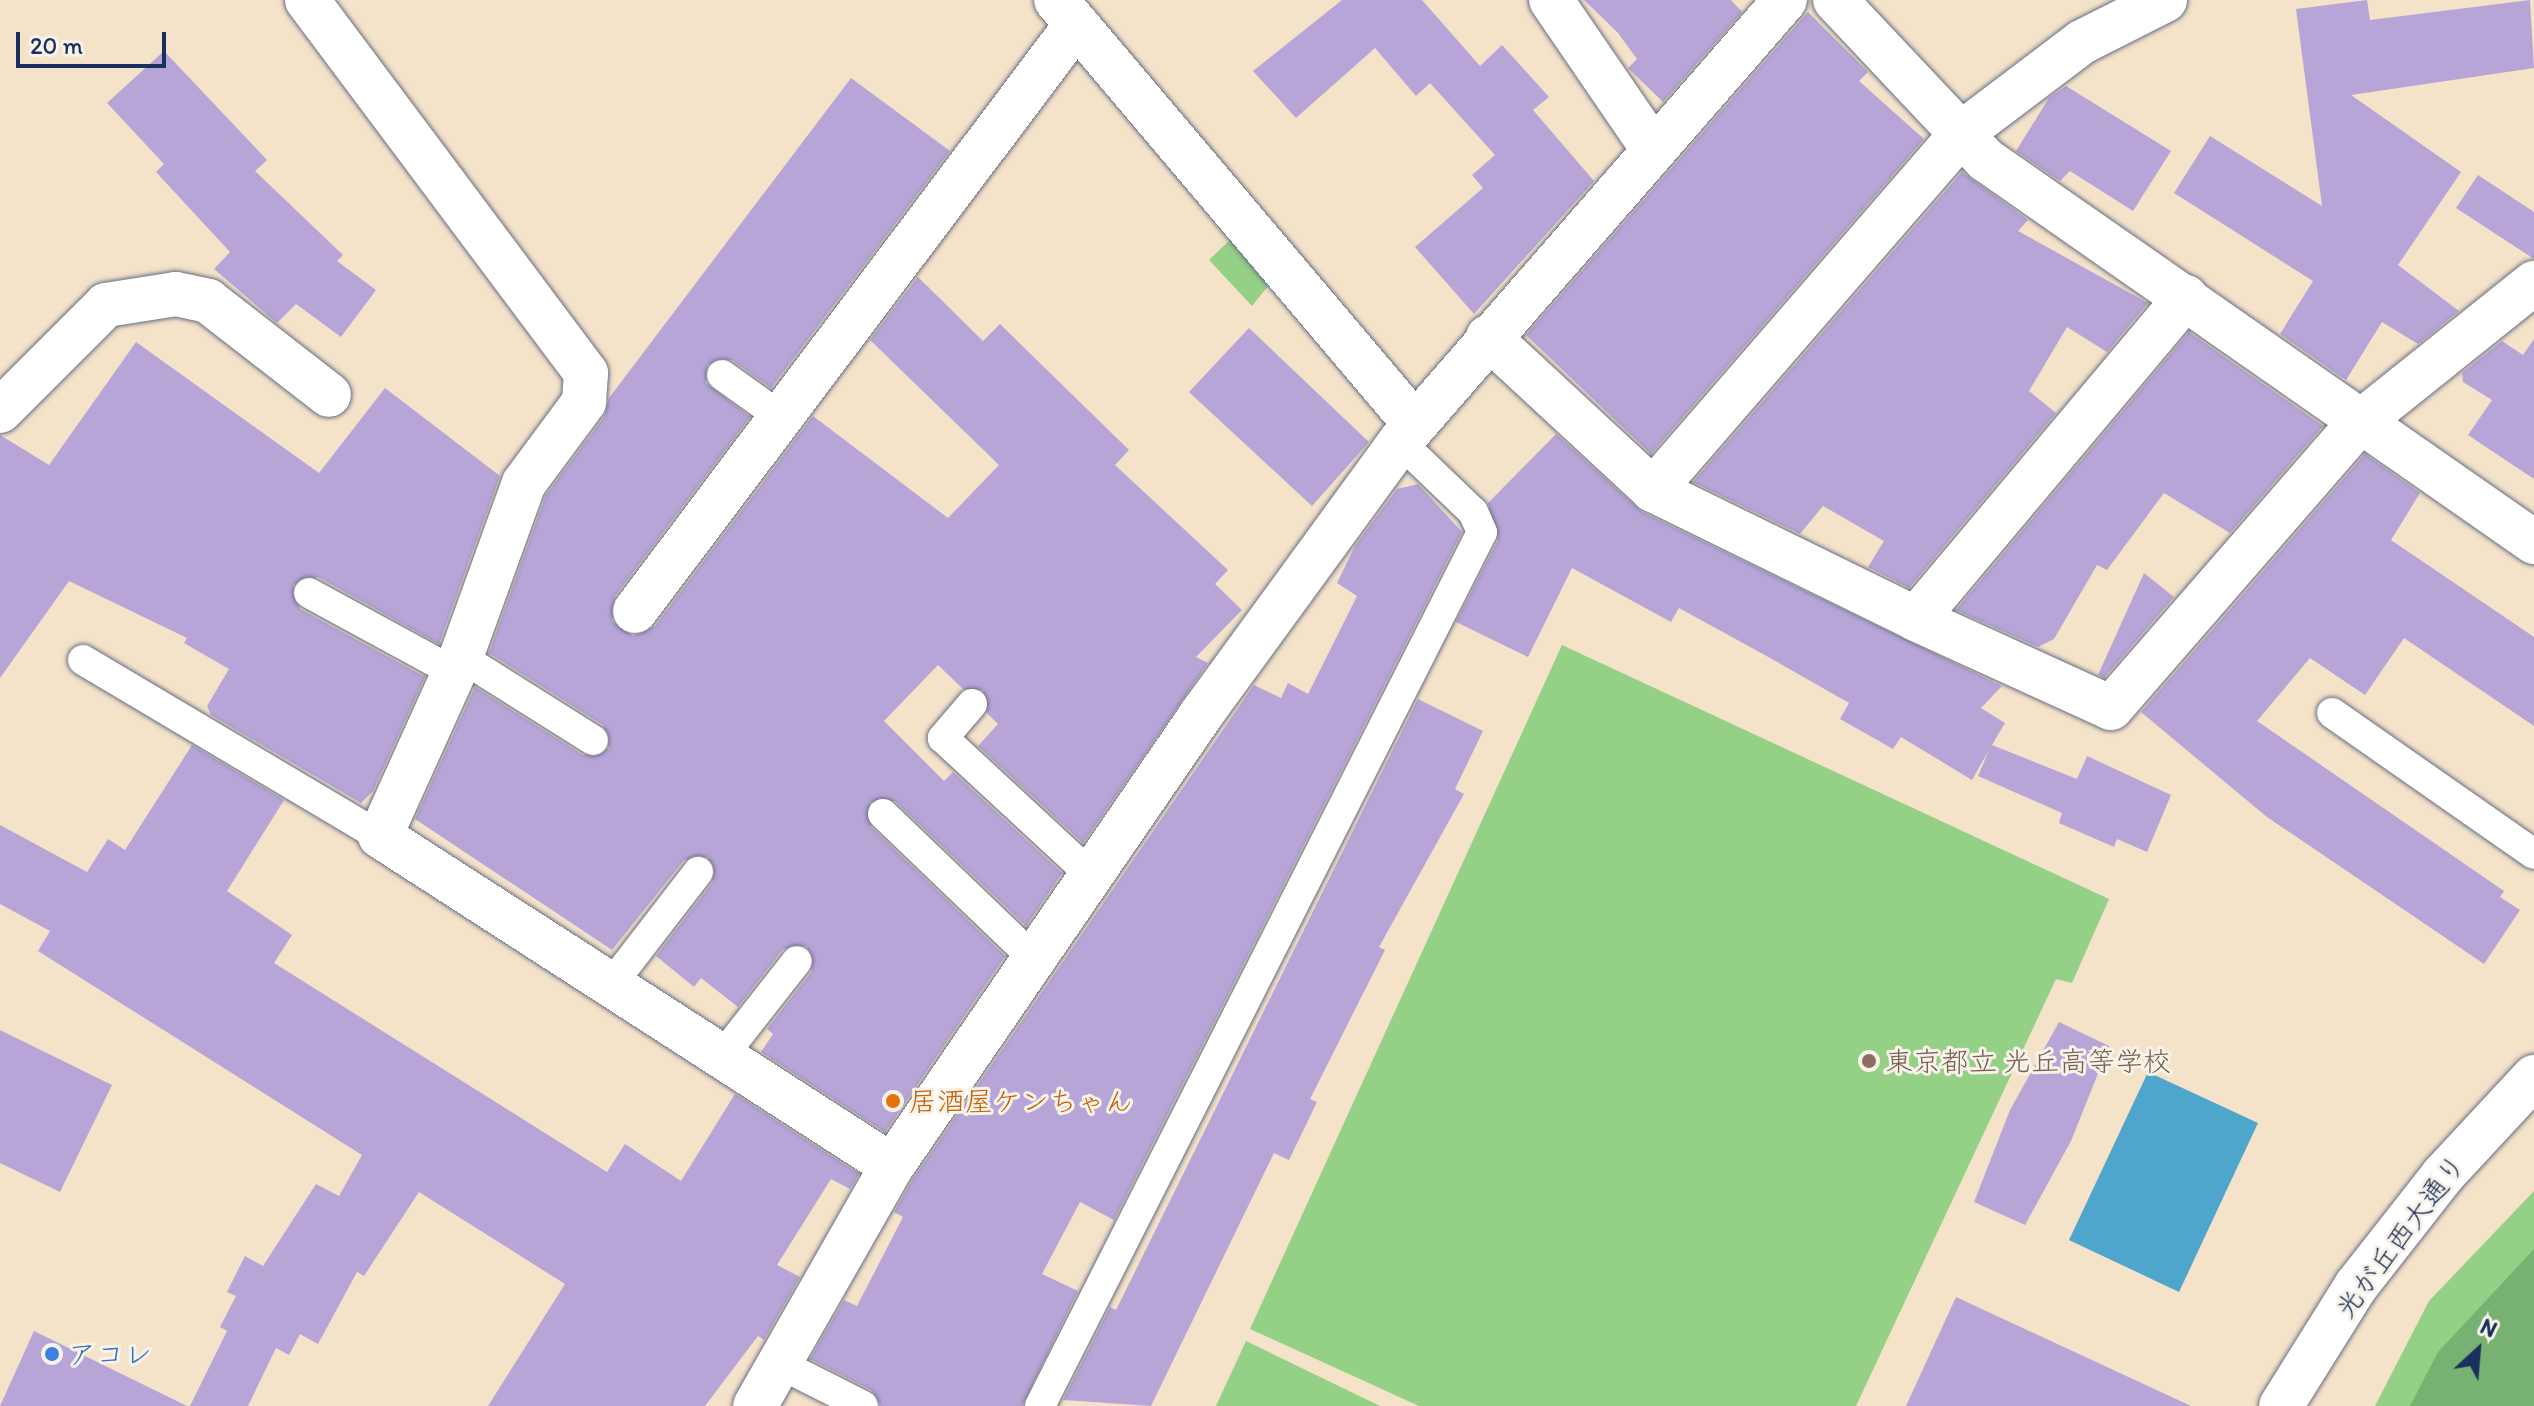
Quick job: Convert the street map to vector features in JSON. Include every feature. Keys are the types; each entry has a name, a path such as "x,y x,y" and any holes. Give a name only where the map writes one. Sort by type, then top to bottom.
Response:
{"street":[{"path":"307,0 586,373 584,402 524,483 458,665 380,836 614,981 892,1166"},
{"path":"1551,0 1651,146"},
{"path":"755,1406 892,1166 1091,875 1407,433 1651,146 1785,0"},
{"path":"1835,0 1963,132 1986,160 2186,297 2358,424 2534,542"},
{"path":"1653,490 1963,132 2082,42 2165,0"},
{"path":"635,611 782,418 1066,12 1407,433"},
{"path":"1488,337 1653,490 1916,619 2111,708 2358,424 2534,283"},
{"path":"0,411 106,305 176,294 208,301 329,395"},
{"path":"1916,619 2186,297"},
{"name":"光が丘西大通り","path":"2281,1406 2356,1286 2443,1175 2534,1077"}],"lane":[{"path":"722,375 782,418"},
{"path":"1040,1406 1482,532 1473,512 1407,433"},
{"path":"309,593 458,665 593,740"},
{"path":"83,660 380,836"},
{"path":"972,704 943,738 1091,875"},
{"path":"2332,713 2534,854"},
{"path":"883,814 1035,960"},
{"path":"614,981 698,872"},
{"path":"724,1054 797,961"},
{"path":"780,1364 863,1406"}],"green space":[{"path":"1236,234 1273,280 1252,306 1209,260"},
{"name":"東京都立 光丘高等学校","path":"1562,645 2109,899 2072,983 2056,979 1856,1406 1419,1406 1250,1329"},
{"path":"2534,1191 2534,1406 2375,1406 2429,1301"},
{"path":"2534,1249 2534,1406 2410,1406 2438,1352"},
{"path":"1246,1341 1380,1406 1216,1406"}],"water":[{"path":"2148,1072 2258,1123 2179,1292 2069,1240"}],"building":[{"path":"1342,0 1422,0 1480,66 1502,45 1549,97 1533,110 1594,181 1474,314 1415,247 1483,188 1472,175 1495,155 1430,83 1416,96 1375,48 1296,118 1253,71"},
{"path":"1584,0 1731,0 1742,12 1663,102 1628,68 1637,59 1618,33"},
{"path":"2367,0 2370,20 2530,0 2534,68 2351,95 2461,172 2398,265 2459,311 2418,344 2382,322 2346,380 2280,334 2313,281 2174,193 2210,136 2322,206 2296,9"},
{"path":"1808,12 1868,72 1859,81 1924,139 1651,454 1526,335"},
{"path":"164,51 267,160 255,171 343,255 337,261 376,290 341,337 296,304 277,323 214,269 230,252 156,172 164,164 107,103"},
{"path":"851,78 950,151 771,388 732,360 708,364 706,383 750,417 615,596 612,621 633,636 655,626 813,416 948,518 999,465 870,340 918,277 983,341 1000,324 1129,450 1115,465 1228,570 1215,584 1242,610 1196,657 1208,663 1083,843 978,746 998,724 987,713 983,690 963,689 938,665 884,721 944,781 953,772 1062,873 1026,926 895,801 870,802 871,827 1005,956 885,1132 761,1052 773,1034 767,1029 812,971 807,946 783,949 738,1007 701,978 694,987 656,956 713,882 708,857 684,860 612,950 415,819 475,687 583,755 609,749 603,725 489,653 546,495 604,417 609,398"},
{"path":"2066,86 2171,151 2133,211 2070,171 2060,181 2016,151 2049,98"},
{"path":"1962,172 2028,220 2018,231 2148,303 2107,352 2067,327 2029,391 2056,413 1909,588 1868,567 1884,541 1823,506 1800,534 1693,482"},
{"path":"2478,175 2534,212 2534,259 2456,208"},
{"path":"1249,328 1369,442 1312,506 1189,392"},
{"path":"2189,332 2323,426 2230,533 2164,493 2107,570 2097,565 2054,639 2038,647 1956,610"},
{"path":"2534,339 2534,479 2468,435 2492,400 2463,382 2462,373 2502,341 2523,355"},
{"path":"136,342 319,473 385,388 500,476 439,644 318,577 293,585 300,609 425,677 373,791 361,803 211,715 207,706 229,669 184,643 187,638 69,581 0,678 0,435 49,465"},
{"path":"1556,434 1642,512 2002,686 1981,708 2005,723 1992,745 2077,779 2087,756 2171,795 2147,852 2117,839 2114,847 2059,823 2062,813 1978,776 1989,750 1972,780 1901,737 1893,749 1840,719 1849,703 1772,659 1679,608 1671,622 1572,568 1528,657 1456,622 1498,540 1488,503"},
{"path":"2365,454 2420,493 2391,540 2534,637 2534,726 2404,638 2365,695 2310,658 2257,721 2504,891 2500,897 2520,910 2484,964 2267,817 2141,712"},
{"path":"1418,484 1462,532 1114,1220 1080,1202 1042,1274 1078,1291 1022,1406 881,1406 871,1390 810,1359 844,1300 857,1306 903,1217 894,1212 913,1179 1254,685 1281,698 1288,683 1308,694 1357,596 1337,583 1355,546 1397,489"},
{"path":"2144,573 2174,597 2104,678 2098,675"},
{"path":"1418,699 1483,731 1455,789 1464,794 1379,947 1385,950 1310,1099 1317,1102 1289,1160 1274,1153 1151,1406 1063,1400 1110,1307 1116,1310"},
{"path":"192,745 284,800 227,891 292,935 274,963 607,1172 625,1144 681,1181 735,1094 859,1174 850,1189 831,1179 777,1265 800,1277 764,1340 758,1336 705,1406 488,1406 565,1284 419,1192 364,1276 357,1272 318,1344 300,1334 289,1355 276,1348 248,1406 190,1406 227,1331 220,1327 236,1296 227,1292 245,1256 263,1266 316,1184 339,1196 362,1155 38,951 50,931 0,904 0,825 87,872 108,839 125,850"},
{"path":"2059,1022 2109,1046 2071,1141 2025,1225 1974,1202 2010,1110"},
{"path":"0,1030 112,1085 60,1192 0,1163"},
{"path":"1956,1297 2191,1406 1906,1406"},
{"name":"アコレ","path":"34,1331 187,1406 0,1406"}],"place":[{"name":"東京都立 光丘高等学校","path":"1869,1061"},
{"name":"居酒屋ケンちゃん","path":"893,1101"},
{"name":"アコレ","path":"52,1354"}]}
